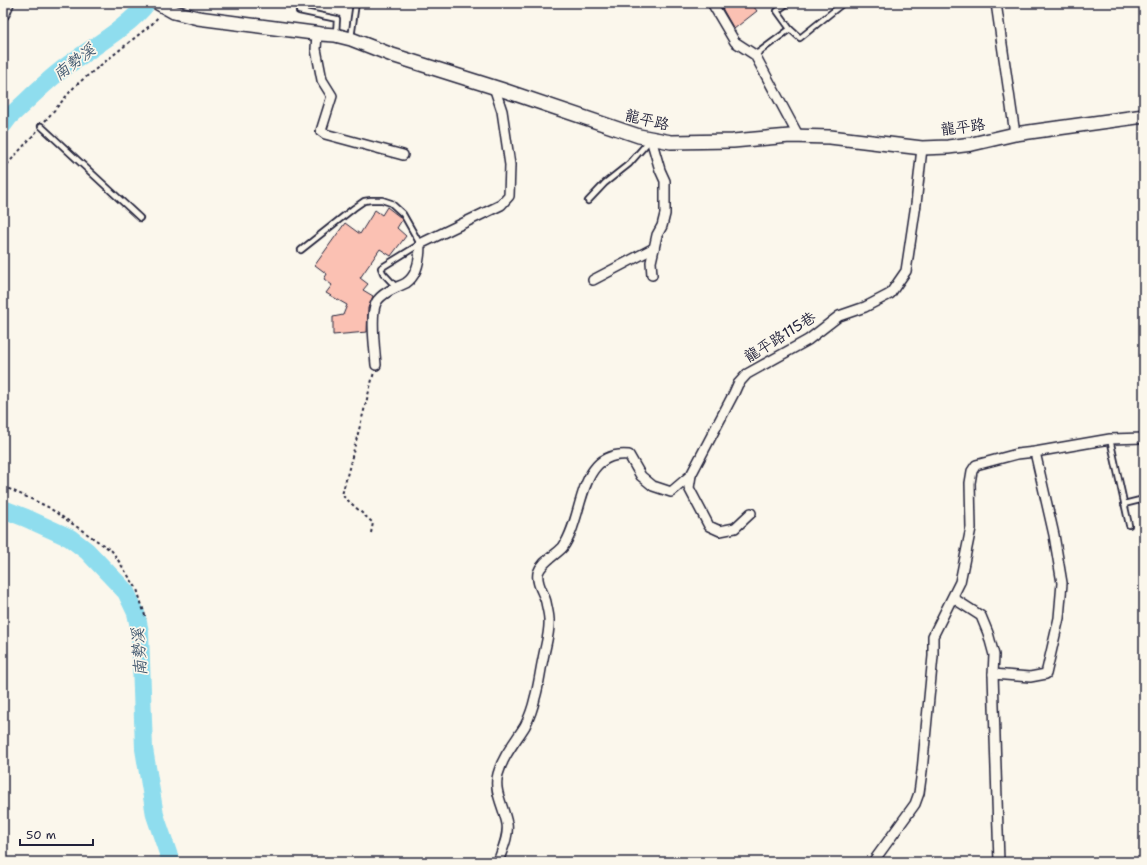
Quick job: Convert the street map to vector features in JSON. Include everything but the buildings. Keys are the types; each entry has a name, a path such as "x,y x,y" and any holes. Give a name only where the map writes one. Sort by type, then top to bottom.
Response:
{"street":[{"path":"3,13 7,3"},
{"path":"712,3 734,42 755,55 799,137"},
{"path":"996,3 1015,134"},
{"name":"龍平路","path":"163,4 174,12 198,18 317,34 335,35 351,39 624,132 671,142 830,137 922,148 948,147 972,144 1015,134 1144,116"},
{"path":"317,34 316,49 322,80 332,96 321,131 325,134 403,155"},
{"path":"376,365 373,312 376,303 383,295 407,282 415,273 420,256 420,244 502,205 509,196 510,165 502,111 494,87"},
{"path":"651,138 660,170 665,181 665,214 662,226 657,235 651,262 652,275"},
{"name":"龍平路115巷","path":"691,475 738,384 747,374 808,340 839,316 864,307 890,294 894,289 906,271 916,204 922,148"},
{"path":"593,280 654,248"},
{"path":"873,862 915,804 918,793 922,771 933,656 933,636 960,582 971,528 970,482 972,471 976,465 1017,454 1110,439 1144,438"},
{"path":"993,674 1030,677 1046,674 1059,618 1062,583 1054,535 1035,452"},
{"path":"498,862 506,835 507,824 498,795 498,774 506,754 525,725 536,697 548,633 549,621 546,601 539,586 538,574 545,563 562,547 574,525 592,472 601,461 619,454 629,455 641,476 653,486 671,492 691,475"},
{"path":"691,475 689,488 709,526 720,531 735,528 751,513"},
{"path":"953,598 981,616 988,633 994,655 993,674 999,862"}],"lane":[{"path":"300,3 299,11 337,19 335,35"},
{"path":"351,39 356,3"},
{"path":"788,3 777,11 790,29 800,38 841,4 840,3"},
{"path":"755,55 790,29"},
{"path":"41,126 140,218"},
{"path":"588,201 605,183 629,164 651,138"},
{"path":"301,250 364,201 382,200 391,203 403,214 420,244 380,268 382,273 396,287"},
{"path":"1110,439 1129,525"},
{"path":"1124,504 1144,500"}],"path":[{"path":"3,169 76,86 152,24 163,4"},
{"path":"371,533 373,523 342,495 376,365"},
{"path":"3,486 48,507 112,551 137,589 146,619"}],"waterway":[{"name":"南勢溪","path":"3,125 9,117 50,79 130,21 147,3"},
{"name":"南勢溪","path":"3,509 70,538 87,551 126,592 136,613 140,632 144,749 155,815 171,862"}]}
